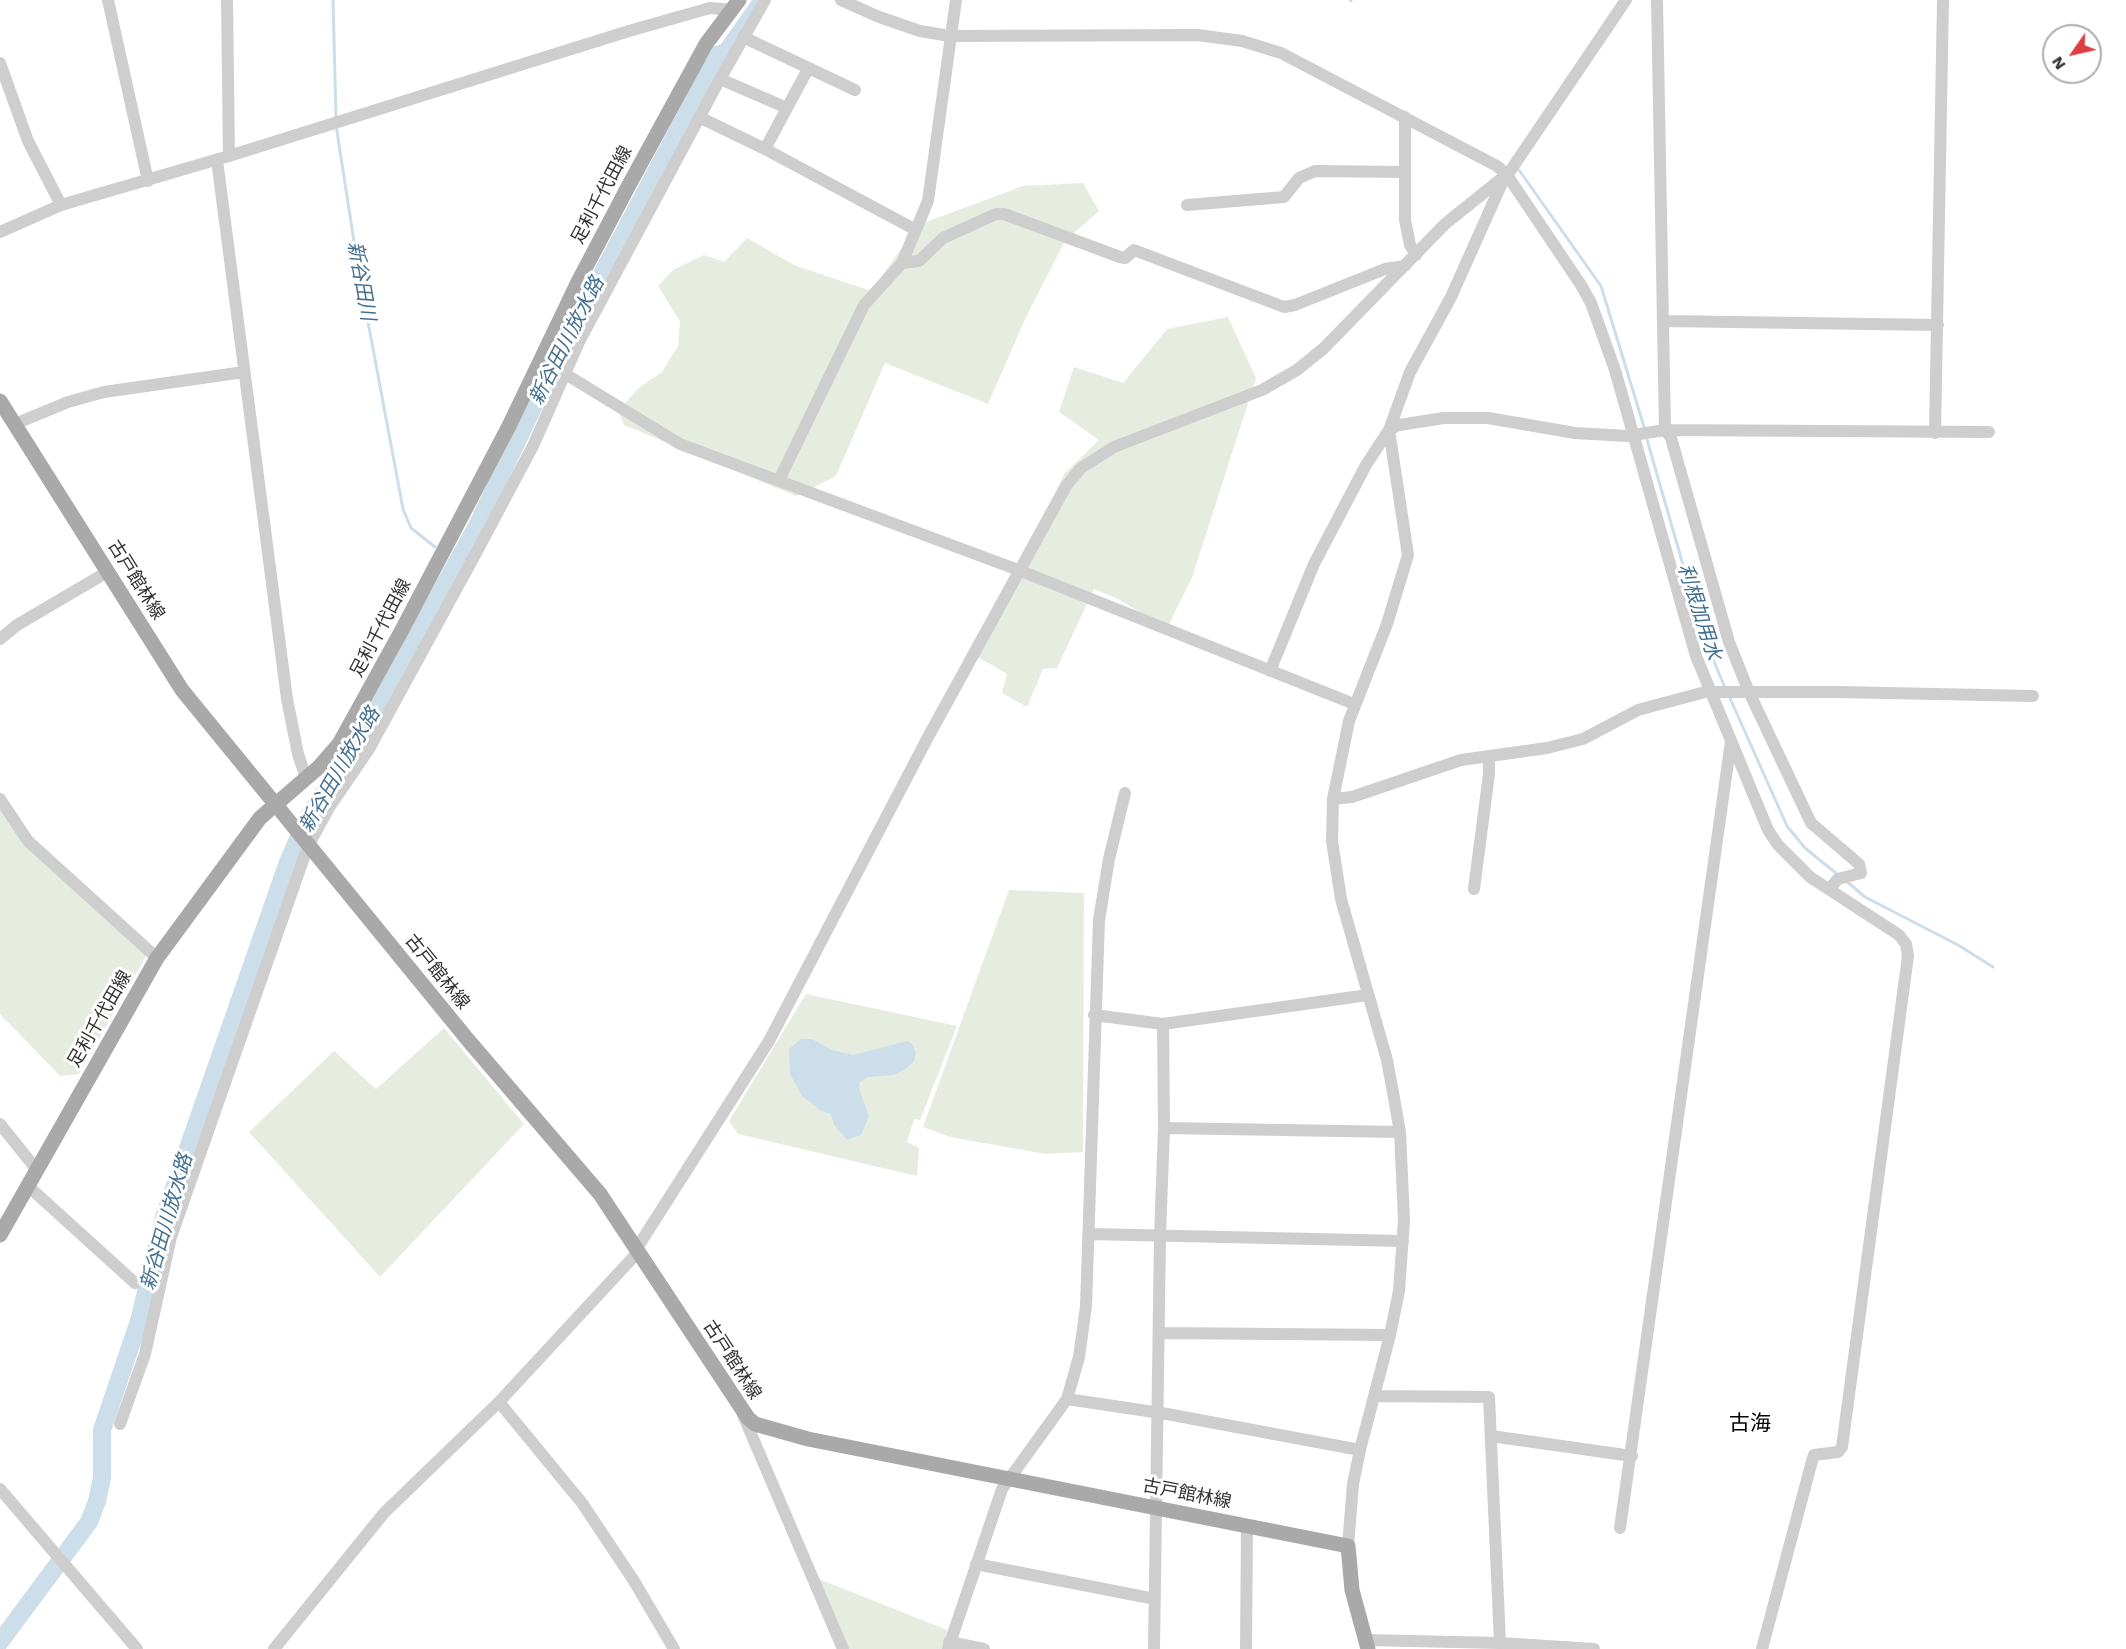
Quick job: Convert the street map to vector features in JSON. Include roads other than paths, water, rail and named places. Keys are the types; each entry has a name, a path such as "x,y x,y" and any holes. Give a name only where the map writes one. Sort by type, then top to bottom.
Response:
{"main road":[{"name":"足利千代田線","path":"0,1235 157,958 260,818 330,756 355,717 543,363 629,185 706,44 735,5"},
{"name":"古戸館林線","path":"0,401 182,690 468,1040 580,1170 638,1250 741,1412 755,1424 808,1439 1348,1546"},
{"path":"1348,1546 1352,1590 1367,1645"}],"street":[{"path":"108,0 148,181"},
{"path":"227,0 229,156"},
{"path":"120,1425 145,1354 171,1237 307,845 330,806 369,749 431,636 533,446 579,342 699,117 765,0"},
{"path":"841,0 879,17 920,31 950,36 1198,35 1227,38 1281,53 1491,162 1507,175 1581,285 1591,303 1615,370 1642,434 1690,639 1768,830 1778,845 1810,877 1899,934 1906,944 1908,961 1842,1447 1838,1452 1814,1455 1762,1649"},
{"path":"779,480 864,305 902,263 928,201 956,0"},
{"path":"1270,671 1314,564 1366,465 1389,430 1414,362 1451,297 1507,175 1626,0"},
{"path":"1657,0 1665,321 1665,430 1671,438 1729,642 1749,692 1810,823 1858,864 1861,873 1838,879 1829,889"},
{"path":"1935,433 1943,0"},
{"path":"0,232 61,205 217,160 651,25 710,8 735,5"},
{"path":"743,37 855,90"},
{"path":"0,63 24,132 61,205"},
{"path":"765,149 808,69"},
{"path":"720,79 787,108"},
{"path":"699,117 765,149 916,230"},
{"path":"1405,117 1405,220 1410,245 1416,255"},
{"path":"217,160 287,699 298,754 306,778"},
{"path":"1187,205 1284,197 1299,178 1315,171 1405,172"},
{"path":"274,1649 384,1513 499,1402 638,1250 769,1041 927,739 1066,486 1082,468 1114,447 1262,390 1297,370 1324,348 1452,218 1507,175"},
{"path":"902,263 919,261 943,238 996,214 1004,214 1120,257 1125,258 1134,250 1284,307 1295,305 1385,269 1405,266"},
{"path":"1665,321 1938,325"},
{"path":"543,363 680,444 1021,571 1354,705"},
{"path":"15,424 68,402 104,392 244,372"},
{"path":"1389,430 1399,425 1444,418 1488,418 1575,433 1642,434 1665,430 1989,432"},
{"path":"1348,1546 1353,1484 1390,1335 1399,1291 1403,1240 1400,1132 1386,1060 1336,876 1332,841 1333,799 1342,748 1354,705 1387,624 1408,555 1389,430"},
{"path":"0,639 17,625 108,571"},
{"path":"1333,799 1352,797 1461,760 1547,748 1582,740 1638,710 1712,693 2033,696"},
{"path":"1620,1528 1632,1456 1731,740"},
{"path":"1474,889 1490,774 1489,756"},
{"path":"984,1649 949,1646 1007,1479 1067,1399 1079,1357 1086,1306 1099,920 1109,859 1125,793"},
{"path":"0,799 28,841 157,958"},
{"path":"1094,1015 1163,1024 1368,995"},
{"path":"1154,1649 1160,1236 1164,1128 1163,1024"},
{"path":"0,1124 37,1170"},
{"path":"1164,1128 1400,1132"},
{"path":"28,1186 135,1283"},
{"path":"1089,1234 1403,1240"},
{"path":"1160,1334 1390,1335"},
{"path":"1374,1396 1489,1397 1500,1643"},
{"path":"1067,1399 1158,1413 1360,1450"},
{"path":"499,1402 582,1503 634,1581 674,1649"},
{"path":"741,1412 843,1649"},
{"path":"1491,1436 1632,1456"},
{"path":"0,1489 137,1649"},
{"path":"1246,1649 1247,1526"},
{"path":"976,1564 1155,1599"},
{"path":"1367,1645 1500,1643 1594,1649"}],"water":[{"path":"752,0 759,0 708,92 694,82 713,47 721,44"},
{"path":"801,1039 812,1039 832,1050 853,1055 907,1041 912,1044 916,1053 914,1061 907,1068 894,1075 868,1077 860,1082 859,1088 869,1116 861,1135 847,1140 834,1125 831,1114 820,1110 802,1096 790,1074 789,1049"}],"waterway":[{"name":"新谷田川","path":"333,0 336,118"},
{"name":"新谷田川放水路","path":"0,1642 89,1522 97,1501 102,1478 102,1430 139,1321 164,1217 288,862 307,819 362,734 477,526 548,376 712,66"},
{"name":"新谷田川","path":"336,125 359,274 403,509 411,528 435,547"},
{"name":"利根加用水","path":"1519,170 1601,286 1645,430"},
{"name":"利根加用水","path":"1646,436 1704,638 1726,690"},
{"name":"利根加用水","path":"1729,696 1787,826 1805,848 1837,874"},
{"name":"利根加用水","path":"1845,880 1865,897 1958,945 1993,967"}],"district":[{"name":"古海","path":"1750,1424"}]}
